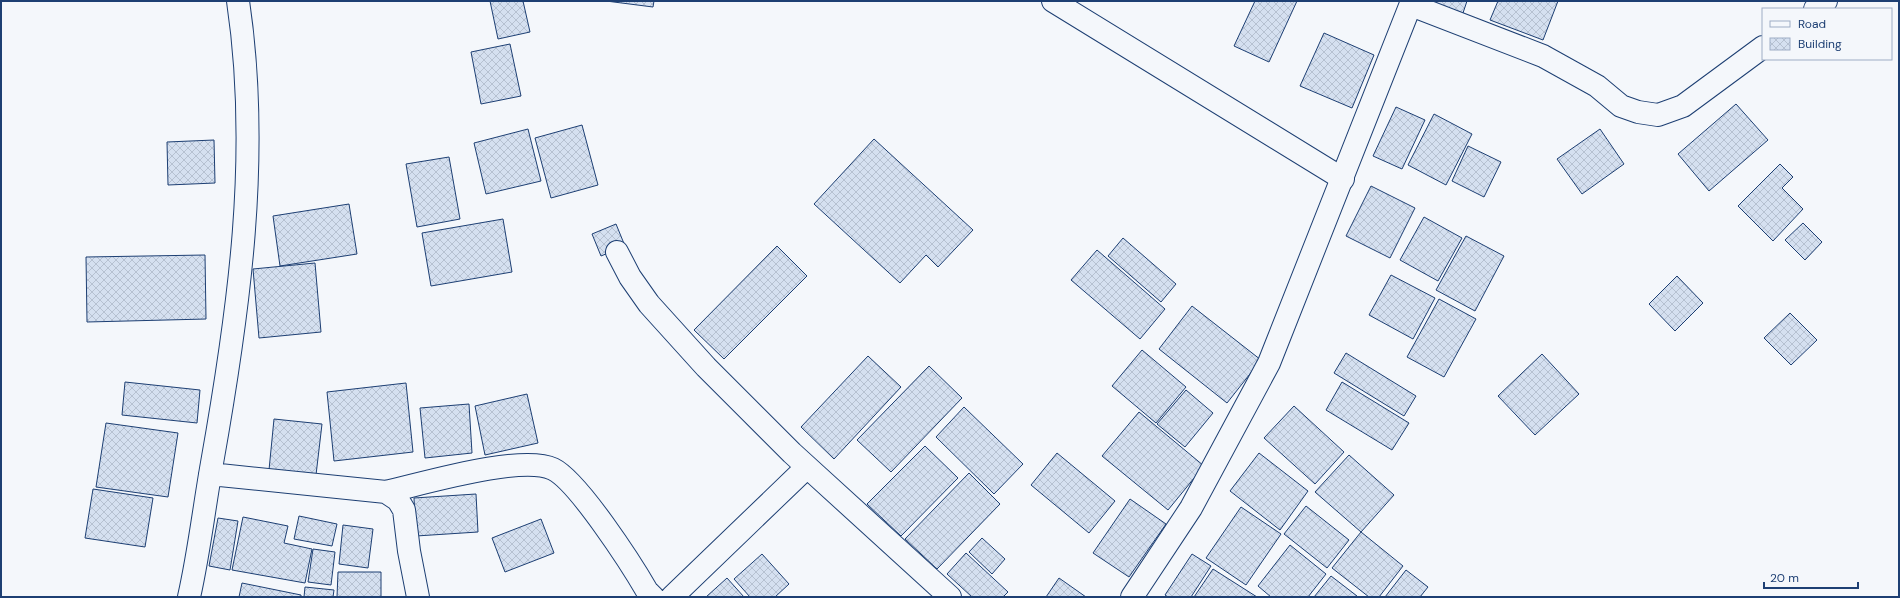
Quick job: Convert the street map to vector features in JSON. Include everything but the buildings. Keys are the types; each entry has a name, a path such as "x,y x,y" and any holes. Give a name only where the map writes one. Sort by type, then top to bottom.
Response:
{"street":[{"path":"189,597 228,370 245,229 247,146 246,50 238,1"},
{"path":"1053,1 1343,179"},
{"path":"1816,8 1826,1"},
{"path":"1132,597 1191,508 1269,363 1343,179 1411,3 1543,56 1596,86 1622,106 1638,112 1658,115 1683,106 1762,48"},
{"path":"617,252 630,276 649,304 706,367 807,467 950,597"},
{"path":"210,474 386,492 500,466 534,465 553,469 584,499 647,591 653,597"},
{"path":"672,597 807,467"},
{"path":"386,492 398,500 404,510 409,551 418,597"}]}
